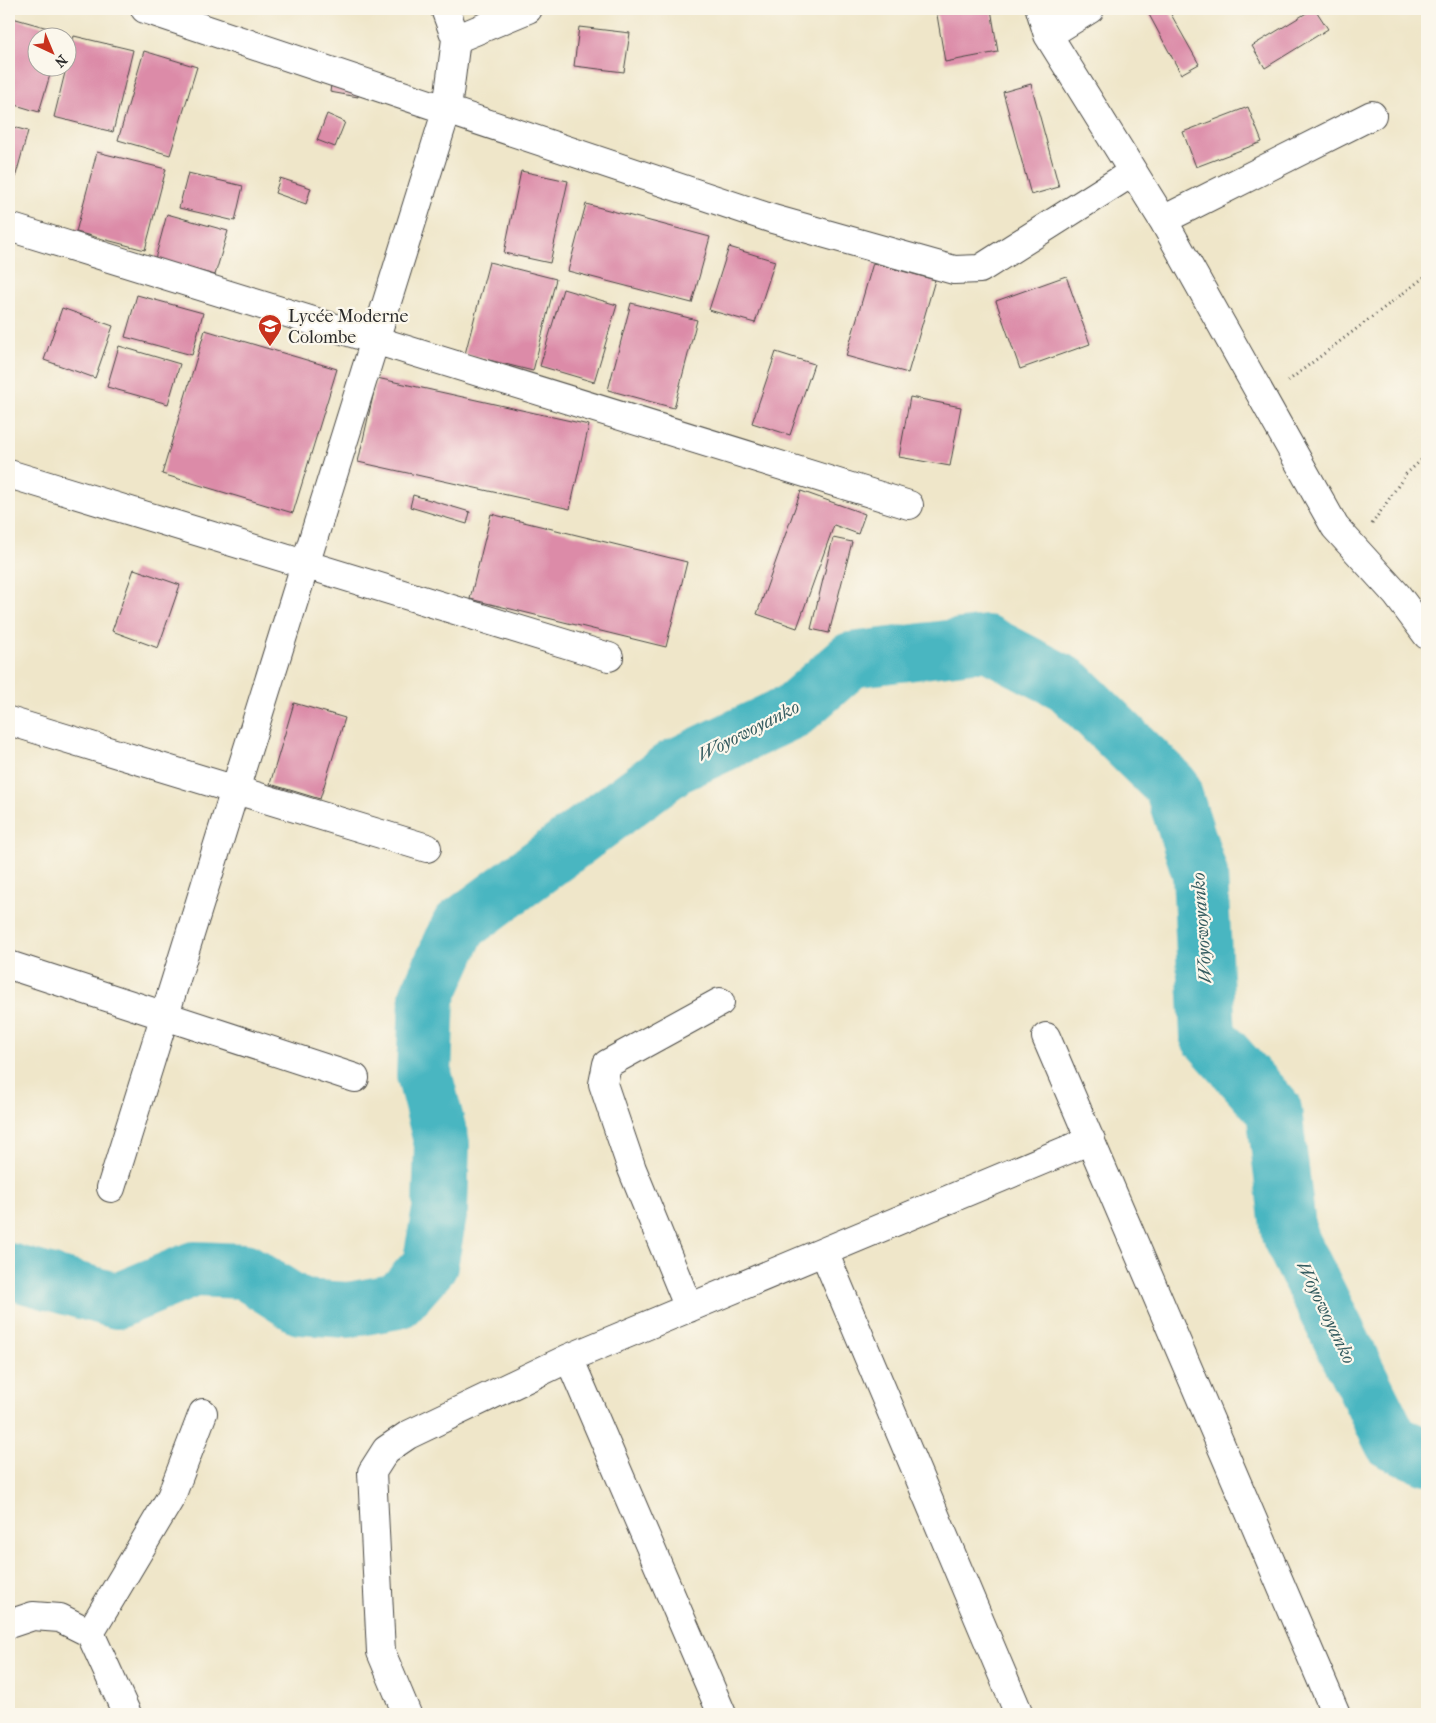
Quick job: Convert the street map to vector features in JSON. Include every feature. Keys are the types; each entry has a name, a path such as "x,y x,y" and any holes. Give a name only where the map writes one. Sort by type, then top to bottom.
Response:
{"street":[{"path":"150,9 773,219 954,270 980,269 1133,172"},
{"path":"111,1188 447,110 456,39 445,9"},
{"path":"456,39 528,9"},
{"path":"1040,9 1048,35 1163,220 1335,527 1396,595 1427,635"},
{"path":"1048,35 1090,9"},
{"path":"1163,220 1372,115"},
{"path":"9,227 909,505"},
{"path":"9,474 608,657"},
{"path":"9,721 427,848"},
{"path":"9,965 355,1078"},
{"path":"689,1308 632,1169 603,1084 607,1064 720,1002"},
{"path":"1046,1037 1336,1714"},
{"path":"407,1714 380,1652 372,1472 386,1450 408,1434 569,1358 1091,1140"},
{"path":"824,1252 1018,1714"},
{"path":"569,1358 722,1714"},
{"path":"90,1633 171,1497 203,1413"},
{"path":"9,1624 33,1616 60,1618 90,1633 127,1714"}],"path":[{"path":"1264,399 1427,275"},
{"path":"1356,550 1406,474 1427,455"}],"building":[{"path":"936,9 991,9 998,52 945,62"},
{"path":"1146,9 1168,9 1199,64 1181,74"},
{"path":"1315,9 1328,29 1265,68 1252,46"},
{"path":"9,17 48,28 28,28 28,78 49,78 39,112 9,103"},
{"path":"579,27 630,33 624,72 574,66"},
{"path":"78,37 133,50 113,132 54,117 64,78 78,78"},
{"path":"144,51 197,67 170,155 118,140"},
{"path":"1031,84 1059,187 1031,195 1003,92"},
{"path":"331,85 359,89 358,97 330,92"},
{"path":"1248,107 1262,142 1196,167 1183,132"},
{"path":"327,114 345,122 335,147 317,140"},
{"path":"9,126 28,131 11,193 9,192"},
{"path":"97,152 166,169 145,250 76,232"},
{"path":"521,171 568,181 550,263 504,253"},
{"path":"188,173 243,186 235,221 179,208"},
{"path":"280,178 311,188 306,204 275,193"},
{"path":"586,204 710,237 692,303 568,271"},
{"path":"167,214 228,231 215,275 155,259"},
{"path":"729,247 775,261 755,323 709,310"},
{"path":"489,262 556,279 533,371 465,354"},
{"path":"873,263 935,280 908,373 846,356"},
{"path":"1066,276 1090,344 1020,369 996,301"},
{"path":"563,289 617,305 594,382 540,366"},
{"path":"137,295 203,313 192,355 125,337"},
{"path":"631,303 697,320 674,408 608,390"},
{"path":"62,308 113,326 95,378 44,360"},
{"path":"205,330 337,369 293,513 162,474"},
{"path":"119,346 180,364 168,404 107,387"},
{"path":"776,352 814,364 790,435 752,423"},
{"path":"377,378 589,425 570,509 358,462"},
{"path":"910,397 961,407 950,466 899,457"},
{"path":"801,491 865,514 858,534 834,525 797,628 757,614"},
{"path":"413,495 470,512 467,524 410,507"},
{"path":"491,514 687,562 666,647 470,599"},
{"path":"833,538 852,542 829,633 811,629"},
{"path":"134,569 180,585 158,648 112,631"},
{"path":"294,703 345,718 320,799 270,784"}],"waterway":[{"name":"Woyowoyanko","path":"9,1271 117,1301 194,1269 244,1271 301,1307 348,1310 398,1301 430,1265 440,1210 442,1144 424,1074 427,997 459,926 674,767 793,711 851,660 987,643 1068,685 1172,787 1200,874 1208,1036 1274,1110 1289,1235 1392,1442 1427,1457"}],"place":[{"name":"Lycée Moderne Colombe","path":"270,347"}]}
